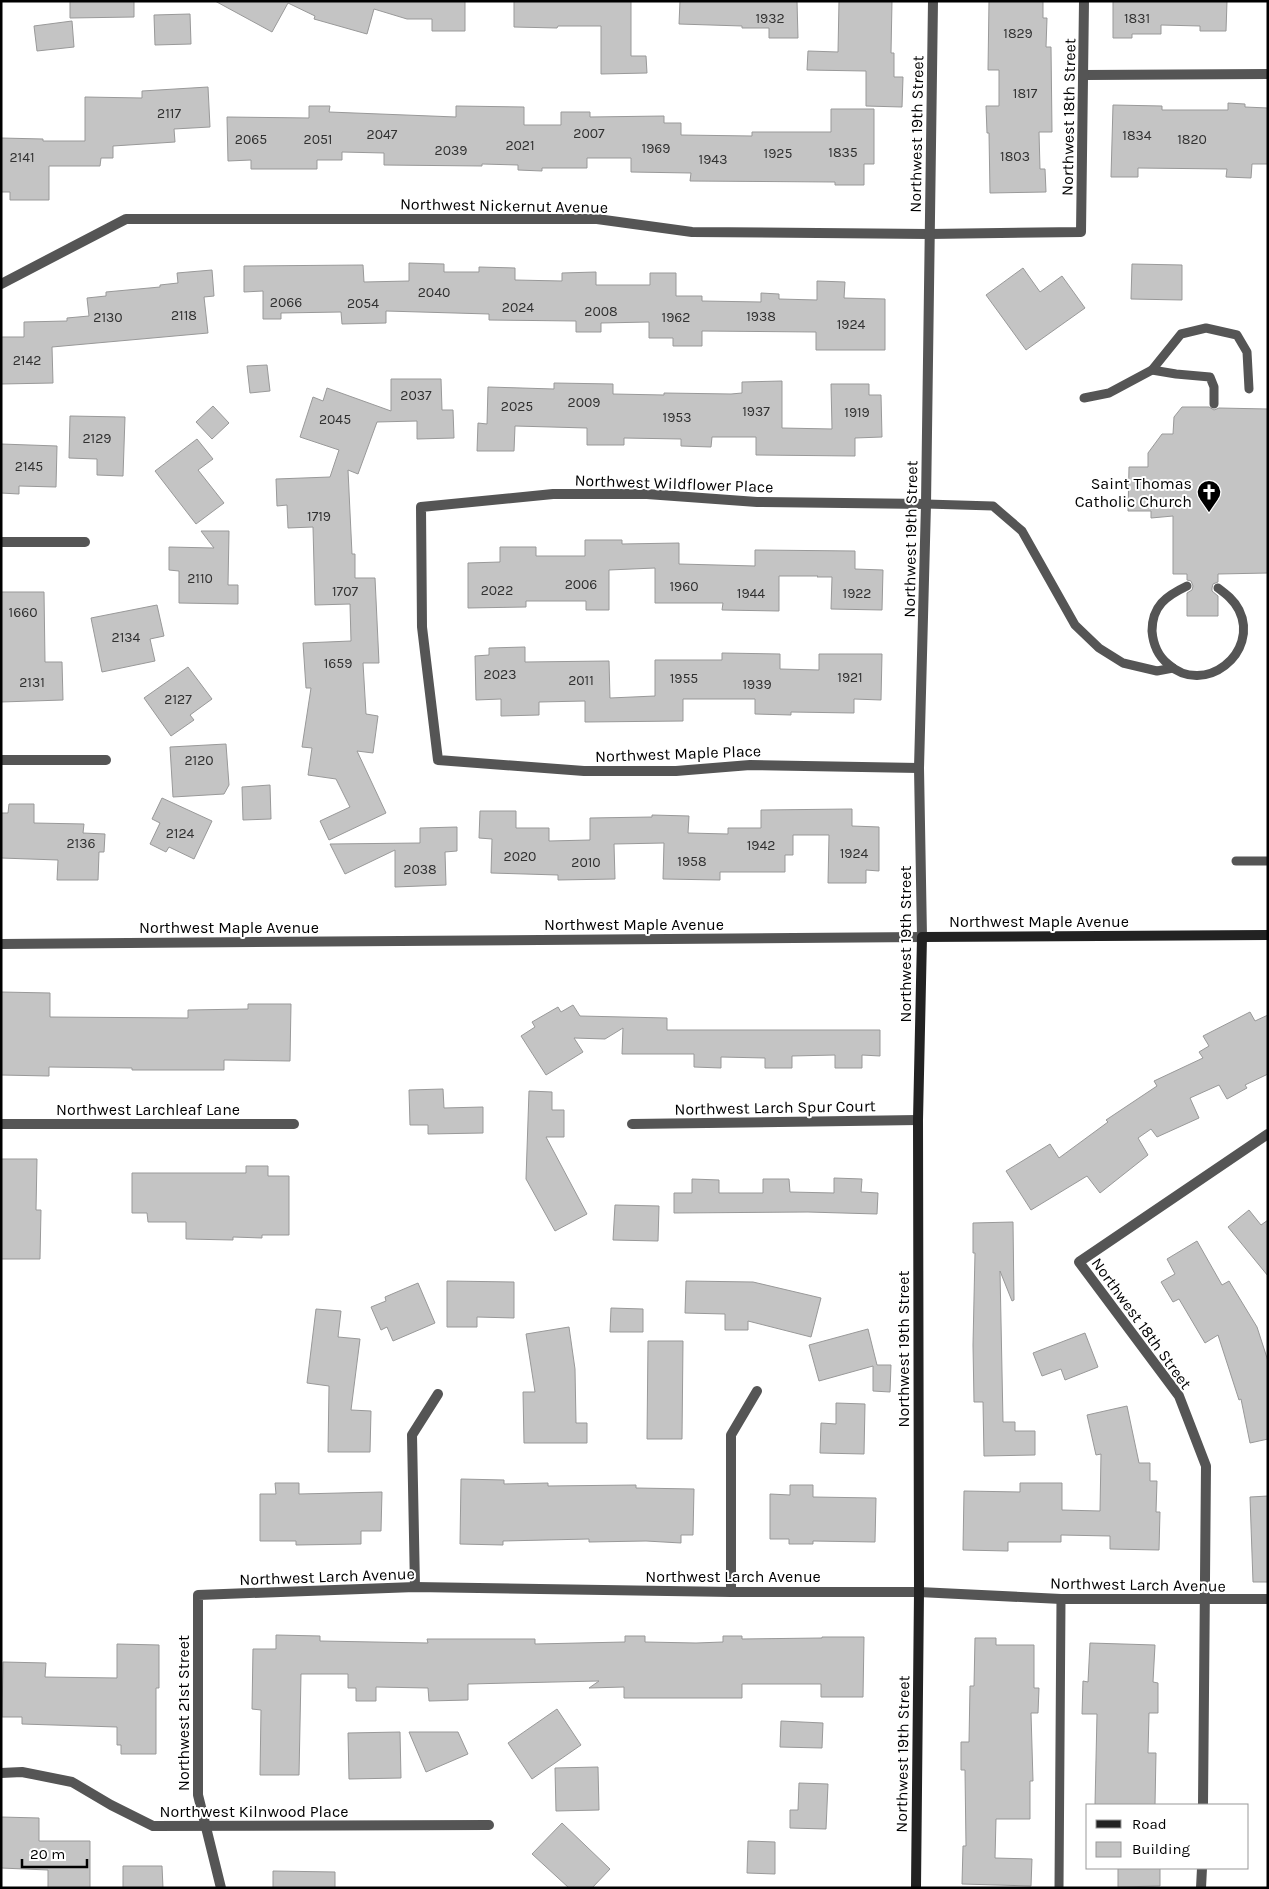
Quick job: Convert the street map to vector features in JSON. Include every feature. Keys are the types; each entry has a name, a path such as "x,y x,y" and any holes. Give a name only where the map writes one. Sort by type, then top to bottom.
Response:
{"main road":[{"name":"Northwest Maple Avenue","path":"922,937 1268,935"},
{"name":"Northwest 19th Street","path":"916,1888 919,1592 918,1120 922,937"}],"street":[{"name":"Northwest 19th Street","path":"922,937 919,768 926,504 933,1"},
{"name":"Northwest 18th Street","path":"1081,232 1084,1"},
{"path":"1084,75 1268,74"},
{"name":"Northwest Nickernut Avenue","path":"1,284 126,219 597,219 692,232 929,234 1081,232"},
{"name":"Northwest Wildflower Place","path":"438,760 422,627 421,507 553,494 647,494 757,502 926,504"},
{"path":"1,542 85,542"},
{"path":"1,760 106,760"},
{"name":"Northwest Maple Place","path":"438,760 584,771 676,771 750,765 919,768"},
{"name":"Northwest Maple Avenue","path":"1,944 922,937"},
{"name":"Northwest Larch Spur Court","path":"632,1124 918,1120"},
{"name":"Northwest Larchleaf Lane","path":"1,1124 294,1124"},
{"name":"Northwest 18th Street","path":"1203,1804 1206,1466 1179,1396 1079,1262 1268,1134"},
{"path":"731,1592 731,1435 757,1391"},
{"path":"415,1587 412,1435 438,1394"},
{"name":"Northwest Larch Avenue","path":"198,1595 415,1587 731,1592 919,1592 1061,1599 1268,1600"},
{"name":"Northwest 21st Street","path":"198,1595 198,1795 220,1888"},
{"name":"Northwest Kilnwood Place","path":"1,1773 22,1772 72,1782 152,1826 489,1825"},
{"path":"1201,1888 1202,1869"}],"lane":[{"path":"1084,398 1109,392 1152,370 1181,334 1206,328 1237,335 1247,352 1249,389"},
{"path":"1152,370 1176,374 1210,376 1214,387 1214,404"},
{"path":"926,504 993,506 1022,531 1075,625 1100,648 1123,663 1157,671 1173,668"},
{"path":"1187,586 1168,595 1158,607 1152,622 1152,638 1161,658 1173,668 1187,675 1204,676 1219,671 1233,659 1242,640 1244,625 1239,610 1230,596 1218,588"},
{"path":"1236,862 1268,861"},
{"path":"1059,1888 1061,1599"}],"building":[{"path":"70,1 134,1 134,17 70,18"},
{"path":"215,1 465,1 465,31 432,31 432,19 407,19 374,9 367,34 314,19 315,16 288,3 272,32"},
{"path":"514,1 631,1 631,56 646,56 647,73 601,74 601,26 514,27"},
{"path":"680,1 797,1 798,38 769,38 769,28 679,24"},
{"path":"839,1 892,1 891,53 894,53 894,77 903,77 902,107 866,106 866,71 807,70 808,51 838,52"},
{"path":"989,1 1043,1 1043,18 1047,18 1046,47 1051,47 1052,132 1039,132 1040,169 1045,169 1046,192 990,193 989,133 987,133 986,106 999,106 999,70 988,70"},
{"path":"1113,1 1227,1 1226,31 1200,31 1200,26 1161,25 1161,34 1132,34 1132,38 1113,38"},
{"path":"190,14 191,44 155,45 154,15"},
{"path":"72,21 74,47 37,51 34,26"},
{"path":"208,87 210,127 174,129 175,142 113,146 113,158 101,158 100,166 49,166 49,200 10,200 10,192 1,192 1,138 85,141 85,97 142,98 142,91"},
{"path":"1228,103 1245,104 1245,107 1268,108 1268,164 1252,164 1251,178 1226,177 1227,169 1138,168 1138,177 1111,177 1113,105 1162,106 1162,110 1228,110"},
{"path":"309,106 330,106 329,112 456,117 456,106 524,107 524,125 561,125 561,112 590,112 590,117 664,116 664,123 681,123 681,135 752,136 752,132 831,132 831,109 874,109 874,164 864,164 864,185 835,185 835,182 690,181 691,173 631,172 631,158 587,158 587,168 542,168 542,171 518,170 518,165 384,165 384,153 342,152 342,160 317,160 317,169 251,169 251,160 228,161 227,117 309,118"},
{"path":"409,263 444,264 444,272 479,272 479,267 515,268 515,280 562,281 562,273 596,272 596,285 650,285 650,273 676,273 676,296 702,296 702,301 761,302 761,293 779,294 779,299 817,300 817,281 845,282 844,298 885,299 885,350 816,350 816,332 702,331 702,346 673,346 673,338 649,338 649,322 601,323 601,332 576,332 576,321 489,320 489,314 386,311 386,323 342,324 341,312 281,313 281,319 263,319 263,291 244,292 244,266 363,265 364,282 409,281"},
{"path":"1132,264 1182,265 1182,300 1131,299"},
{"path":"1023,268 1040,292 1062,276 1085,308 1026,350 986,295"},
{"path":"212,270 214,296 204,297 208,333 52,347 53,383 1,384 1,337 24,337 24,322 67,321 67,318 89,316 87,298 106,296 106,292 160,287 160,285 178,283 177,273"},
{"path":"267,365 270,391 250,393 247,366"},
{"path":"391,379 441,379 442,410 453,410 454,438 417,439 417,421 377,422 358,474 348,470 352,554 355,554 355,578 375,578 379,663 363,663 366,714 378,716 373,753 357,751 386,813 329,840 320,821 350,807 336,779 308,775 312,748 302,747 311,688 306,688 303,643 351,641 350,604 315,605 313,527 288,528 287,505 277,506 276,479 330,477 339,450 300,437 313,397 323,401 327,388 391,411"},
{"path":"782,381 782,428 832,429 831,384 869,384 869,395 881,395 882,437 855,438 855,456 756,455 756,437 712,437 711,447 681,446 681,439 624,438 624,445 587,445 587,428 515,426 514,451 477,451 478,423 487,424 488,387 554,389 554,383 613,384 613,394 731,394 742,393 742,382"},
{"path":"213,406 229,423 212,439 196,422"},
{"name":"Saint Thomas Catholic Church","path":"1182,407 1209,407 1214,410 1219,408 1268,409 1268,573 1218,574 1218,582 1213,584 1212,591 1218,596 1218,616 1187,616 1187,593 1192,590 1193,586 1191,581 1187,580 1187,574 1173,574 1173,516 1151,518 1151,511 1128,511 1129,467 1148,467 1148,453 1162,434 1173,434 1174,417"},
{"path":"70,416 125,417 123,476 97,475 97,459 69,458"},
{"path":"197,439 213,459 198,470 224,503 196,524 155,471"},
{"path":"1,444 57,446 56,487 19,486 19,494 1,493"},
{"path":"201,531 229,531 228,585 238,585 238,604 179,603 179,571 169,570 169,547 214,548"},
{"path":"585,540 622,540 622,544 679,543 679,564 755,566 755,550 855,551 855,569 883,570 882,610 831,609 832,577 818,576 779,576 779,611 722,610 723,603 655,603 655,568 609,570 609,610 586,610 586,601 526,601 526,607 468,608 468,563 500,562 500,547 536,547 536,556 585,556"},
{"path":"1,592 44,592 45,662 62,662 63,700 1,702"},
{"path":"157,605 164,636 150,639 155,661 102,672 91,618"},
{"path":"525,647 525,662 609,661 610,698 655,696 655,660 722,660 722,653 780,654 780,669 819,670 819,654 882,654 881,700 854,699 854,713 791,712 791,715 755,714 755,699 683,699 683,721 585,722 585,701 539,702 539,715 501,716 501,699 476,700 475,656 489,655 489,648"},
{"path":"188,667 212,699 190,715 194,720 171,736 144,698"},
{"path":"226,744 229,785 224,794 173,797 170,747"},
{"path":"270,785 271,819 243,820 242,787"},
{"path":"162,798 212,821 194,859 169,847 166,852 150,844 160,823 152,819"},
{"path":"9,804 34,804 34,823 84,824 83,833 105,834 104,852 99,852 98,880 57,880 58,860 1,858 1,813 8,813"},
{"path":"852,809 852,826 879,827 879,871 866,870 866,883 828,883 829,835 793,835 793,855 785,855 785,872 720,872 720,880 663,879 664,843 614,844 615,879 558,880 558,875 491,873 492,839 479,838 480,811 516,811 516,828 549,828 549,841 590,840 590,818 652,817 652,815 689,816 688,833 728,834 728,828 761,828 761,810"},
{"path":"457,827 457,851 445,852 446,885 395,887 395,850 345,874 330,844 420,843 420,828"},
{"path":"1,992 50,993 50,1017 188,1018 188,1010 248,1009 248,1004 291,1004 290,1061 224,1060 224,1070 132,1070 132,1068 49,1067 49,1076 1,1075"},
{"path":"573,1005 580,1016 667,1018 667,1030 880,1030 880,1056 862,1055 862,1068 835,1068 835,1055 792,1056 792,1068 765,1068 765,1058 721,1057 721,1068 694,1067 694,1054 622,1054 623,1028 605,1039 574,1038 583,1052 546,1075 521,1036 535,1027 532,1022 558,1007 561,1012"},
{"path":"1250,1012 1255,1021 1268,1015 1268,1074 1245,1085 1247,1088 1227,1099 1219,1085 1190,1098 1199,1118 1157,1137 1151,1129 1138,1138 1148,1155 1100,1193 1087,1176 1031,1210 1006,1171 1050,1144 1059,1158 1108,1122 1106,1120 1157,1086 1154,1081 1203,1058 1199,1052 1209,1046 1203,1036"},
{"path":"443,1089 444,1108 483,1107 483,1133 428,1134 428,1125 410,1125 409,1090"},
{"path":"529,1091 552,1092 552,1110 564,1110 564,1137 546,1137 587,1214 555,1231 526,1179"},
{"path":"1,1159 37,1159 36,1210 41,1210 40,1259 1,1259"},
{"path":"246,1166 268,1166 268,1176 289,1176 289,1235 262,1235 262,1238 233,1237 233,1240 186,1239 186,1222 148,1222 147,1213 132,1213 132,1173 246,1173"},
{"path":"834,1178 862,1179 861,1192 878,1193 877,1214 808,1212 674,1213 674,1193 692,1193 692,1179 719,1180 719,1193 763,1193 763,1179 789,1179 790,1192 834,1193"},
{"path":"615,1205 659,1206 658,1241 613,1240"},
{"path":"1249,1210 1261,1225 1268,1220 1268,1276 1228,1227"},
{"path":"1013,1222 1014,1300 1012,1301 1000,1271 1003,1422 1015,1422 1015,1431 1035,1431 1035,1455 984,1456 983,1402 974,1402 975,1253 973,1253 973,1223"},
{"path":"1197,1241 1222,1285 1229,1281 1257,1327 1268,1361 1268,1439 1250,1443 1241,1399 1239,1400 1218,1335 1205,1343 1179,1299 1173,1302 1161,1282 1175,1274 1167,1259"},
{"path":"447,1281 514,1282 514,1318 477,1317 477,1327 447,1327"},
{"path":"686,1281 753,1282 821,1298 811,1337 748,1321 748,1330 725,1330 725,1314 685,1313"},
{"path":"418,1283 435,1323 393,1341 387,1327 381,1330 371,1307 386,1301 385,1297"},
{"path":"611,1308 643,1309 643,1332 610,1332"},
{"path":"316,1309 341,1311 338,1337 360,1339 351,1410 371,1411 370,1452 328,1452 329,1386 307,1383"},
{"path":"569,1327 575,1369 576,1423 587,1423 587,1443 524,1443 523,1392 535,1392 526,1334"},
{"path":"868,1329 877,1365 891,1365 890,1392 873,1391 873,1366 819,1381 809,1345"},
{"path":"1085,1333 1098,1367 1065,1380 1061,1369 1042,1376 1033,1353"},
{"path":"648,1341 683,1341 682,1439 647,1439"},
{"path":"836,1403 865,1404 864,1454 820,1453 821,1423 836,1424"},
{"path":"1127,1406 1139,1463 1150,1463 1150,1481 1157,1481 1156,1512 1160,1512 1159,1550 1110,1549 1110,1536 1061,1535 1061,1542 1008,1542 1008,1551 963,1550 964,1491 1020,1492 1020,1483 1062,1483 1062,1510 1100,1511 1101,1454 1096,1455 1087,1415"},
{"path":"461,1479 504,1480 504,1484 548,1483 548,1486 636,1485 636,1488 694,1489 693,1535 681,1535 681,1543 646,1541 589,1542 589,1539 503,1541 503,1545 460,1544"},
{"path":"275,1483 299,1483 299,1494 382,1492 381,1531 361,1531 361,1544 296,1545 296,1541 260,1541 260,1494 276,1494"},
{"path":"790,1485 813,1485 813,1497 876,1498 875,1542 813,1541 813,1544 789,1544 789,1539 770,1539 770,1494 790,1495"},
{"path":"1268,1496 1268,1582 1253,1582 1250,1497"},
{"path":"276,1635 320,1636 320,1641 428,1643 427,1639 535,1639 535,1644 625,1642 625,1636 645,1636 645,1642 696,1643 723,1642 723,1636 742,1636 742,1639 864,1637 863,1697 821,1697 821,1684 742,1684 742,1698 624,1698 624,1687 589,1688 599,1681 468,1684 468,1700 429,1701 428,1688 376,1687 376,1701 356,1701 356,1688 348,1688 348,1674 301,1674 299,1775 260,1775 261,1710 252,1709 253,1649 276,1649"},
{"path":"975,1638 996,1638 996,1645 1034,1645 1034,1688 1039,1688 1038,1713 1031,1713 1033,1781 1030,1781 1030,1819 996,1819 995,1858 1032,1859 1031,1886 962,1884 963,1846 966,1846 965,1770 961,1770 961,1742 969,1742 970,1686 974,1686"},
{"path":"1090,1643 1155,1645 1153,1682 1158,1683 1158,1713 1149,1713 1148,1753 1156,1753 1155,1804 1095,1804 1097,1714 1082,1714 1083,1681 1088,1682"},
{"path":"117,1644 159,1645 159,1688 156,1688 156,1754 121,1754 121,1745 117,1745 117,1727 22,1724 22,1717 2,1717 3,1662 46,1663 45,1677 117,1678"},
{"path":"557,1709 581,1745 532,1779 508,1743"},
{"path":"781,1721 823,1723 822,1748 780,1747"},
{"path":"400,1732 401,1778 349,1779 348,1733"},
{"path":"409,1732 458,1732 468,1754 426,1772"},
{"path":"598,1767 599,1810 556,1811 555,1768"},
{"path":"799,1783 828,1784 826,1829 790,1828 790,1810 798,1810"},
{"path":"1,1817 39,1818 39,1841 90,1841 90,1888 48,1888 48,1870 1,1868"},
{"path":"562,1823 610,1869 592,1888 569,1888 532,1854"},
{"path":"748,1841 775,1842 775,1874 747,1873"},
{"path":"123,1866 162,1866 163,1888 123,1888"},
{"path":"1118,1869 1160,1869 1160,1886 1118,1887"},
{"path":"273,1871 335,1872 335,1888 273,1888"}],"place":[{"name":"Saint Thomas Catholic Church","path":"1209,513"}]}
